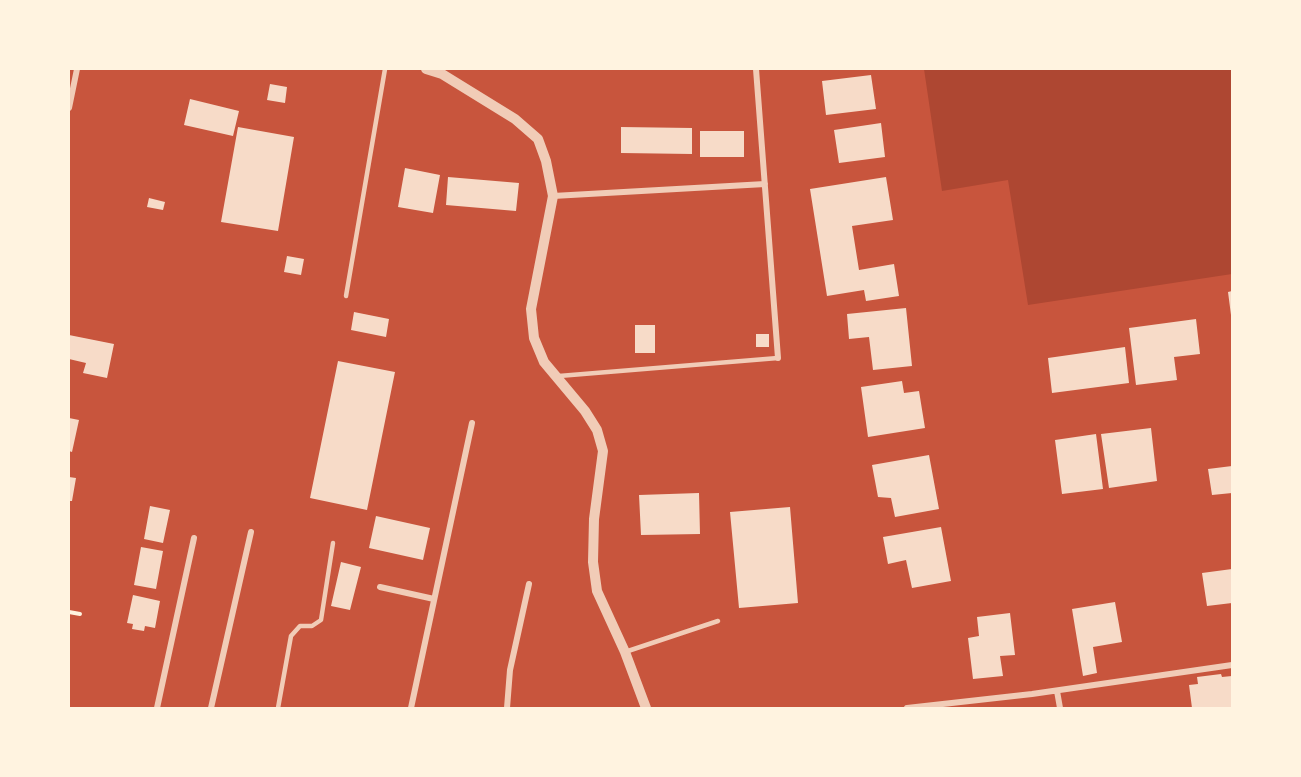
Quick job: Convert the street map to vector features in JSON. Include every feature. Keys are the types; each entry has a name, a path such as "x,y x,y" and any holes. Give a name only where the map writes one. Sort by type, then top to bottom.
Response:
{"street":[{"path":"69,108 77,69"},
{"path":"426,69 442,74 515,119 538,140 546,161 553,196 531,309 534,338 544,362 585,411 597,430 603,451 594,519 593,562 597,591 625,652 646,708"},
{"path":"756,69 778,358"},
{"path":"553,196 765,184"},
{"path":"411,708 472,423"},
{"path":"212,708 251,532"},
{"path":"157,708 194,538"},
{"path":"507,708 510,670 529,584"},
{"path":"380,587 434,599"},
{"path":"907,708 1057,691 1232,665"},
{"path":"1057,691 1060,708"}],"lane":[{"path":"346,296 385,69"},
{"path":"556,376 778,358"},
{"path":"278,708 291,636 300,626 312,626 321,620 333,543"},
{"path":"625,652 718,621"}],"path":[{"path":"69,612 80,614"}],"shaded area":[{"path":"924,69 1232,69 1232,274 1028,305 1008,180 942,191"}],"building":[{"path":"871,75 876,109 826,115 822,81"},
{"path":"270,84 287,87 285,103 267,100"},
{"path":"190,99 239,111 233,136 184,125"},
{"path":"881,123 885,157 839,163 834,130"},
{"path":"238,127 294,137 278,231 221,222"},
{"path":"621,127 692,128 692,154 621,153"},
{"path":"700,131 744,131 744,157 700,157"},
{"path":"405,168 440,175 433,213 398,207"},
{"path":"448,177 519,183 516,211 446,205"},
{"path":"886,177 893,220 852,226 859,270 894,264 899,296 866,301 864,290 827,296 810,189"},
{"path":"149,198 165,202 163,210 147,207"},
{"path":"287,256 304,259 301,275 284,272"},
{"path":"1232,291 1232,314 1231,315 1228,292"},
{"path":"906,308 912,366 873,370 869,337 849,339 847,314"},
{"path":"354,312 389,319 386,337 351,330"},
{"path":"1196,319 1200,354 1174,357 1177,380 1136,385 1129,328"},
{"path":"635,325 655,325 655,353 635,353"},
{"path":"756,334 769,334 769,347 756,347"},
{"path":"69,335 114,344 107,378 83,373 86,363 69,359"},
{"path":"1125,347 1129,383 1052,393 1048,358"},
{"path":"338,361 395,372 367,510 310,498"},
{"path":"902,381 904,393 919,391 925,428 868,437 861,387"},
{"path":"69,418 79,420 72,452 69,451"},
{"path":"1151,428 1157,481 1109,488 1101,434"},
{"path":"1096,434 1103,489 1062,494 1055,440"},
{"path":"929,455 939,509 895,517 891,498 878,497 872,465"},
{"path":"1232,466 1232,493 1212,495 1208,469"},
{"path":"69,477 76,478 72,501 69,501"},
{"path":"699,493 700,534 641,535 639,495"},
{"path":"150,506 170,510 163,543 144,539"},
{"path":"790,507 798,603 739,608 730,512"},
{"path":"376,516 430,528 423,560 369,548"},
{"path":"941,527 951,581 912,588 906,560 888,564 883,537"},
{"path":"141,547 163,551 156,589 134,585"},
{"path":"341,562 361,567 350,610 331,606"},
{"path":"1232,569 1232,603 1207,606 1202,573"},
{"path":"133,595 160,601 155,628 145,626 144,631 132,629 133,624 127,623"},
{"path":"1115,602 1122,642 1093,647 1097,673 1083,676 1072,609"},
{"path":"1010,613 1015,655 1000,656 1003,676 973,679 968,638 979,636 977,617"},
{"path":"1221,674 1222,677 1232,676 1232,708 1192,708 1189,685 1198,684 1197,677"}]}
